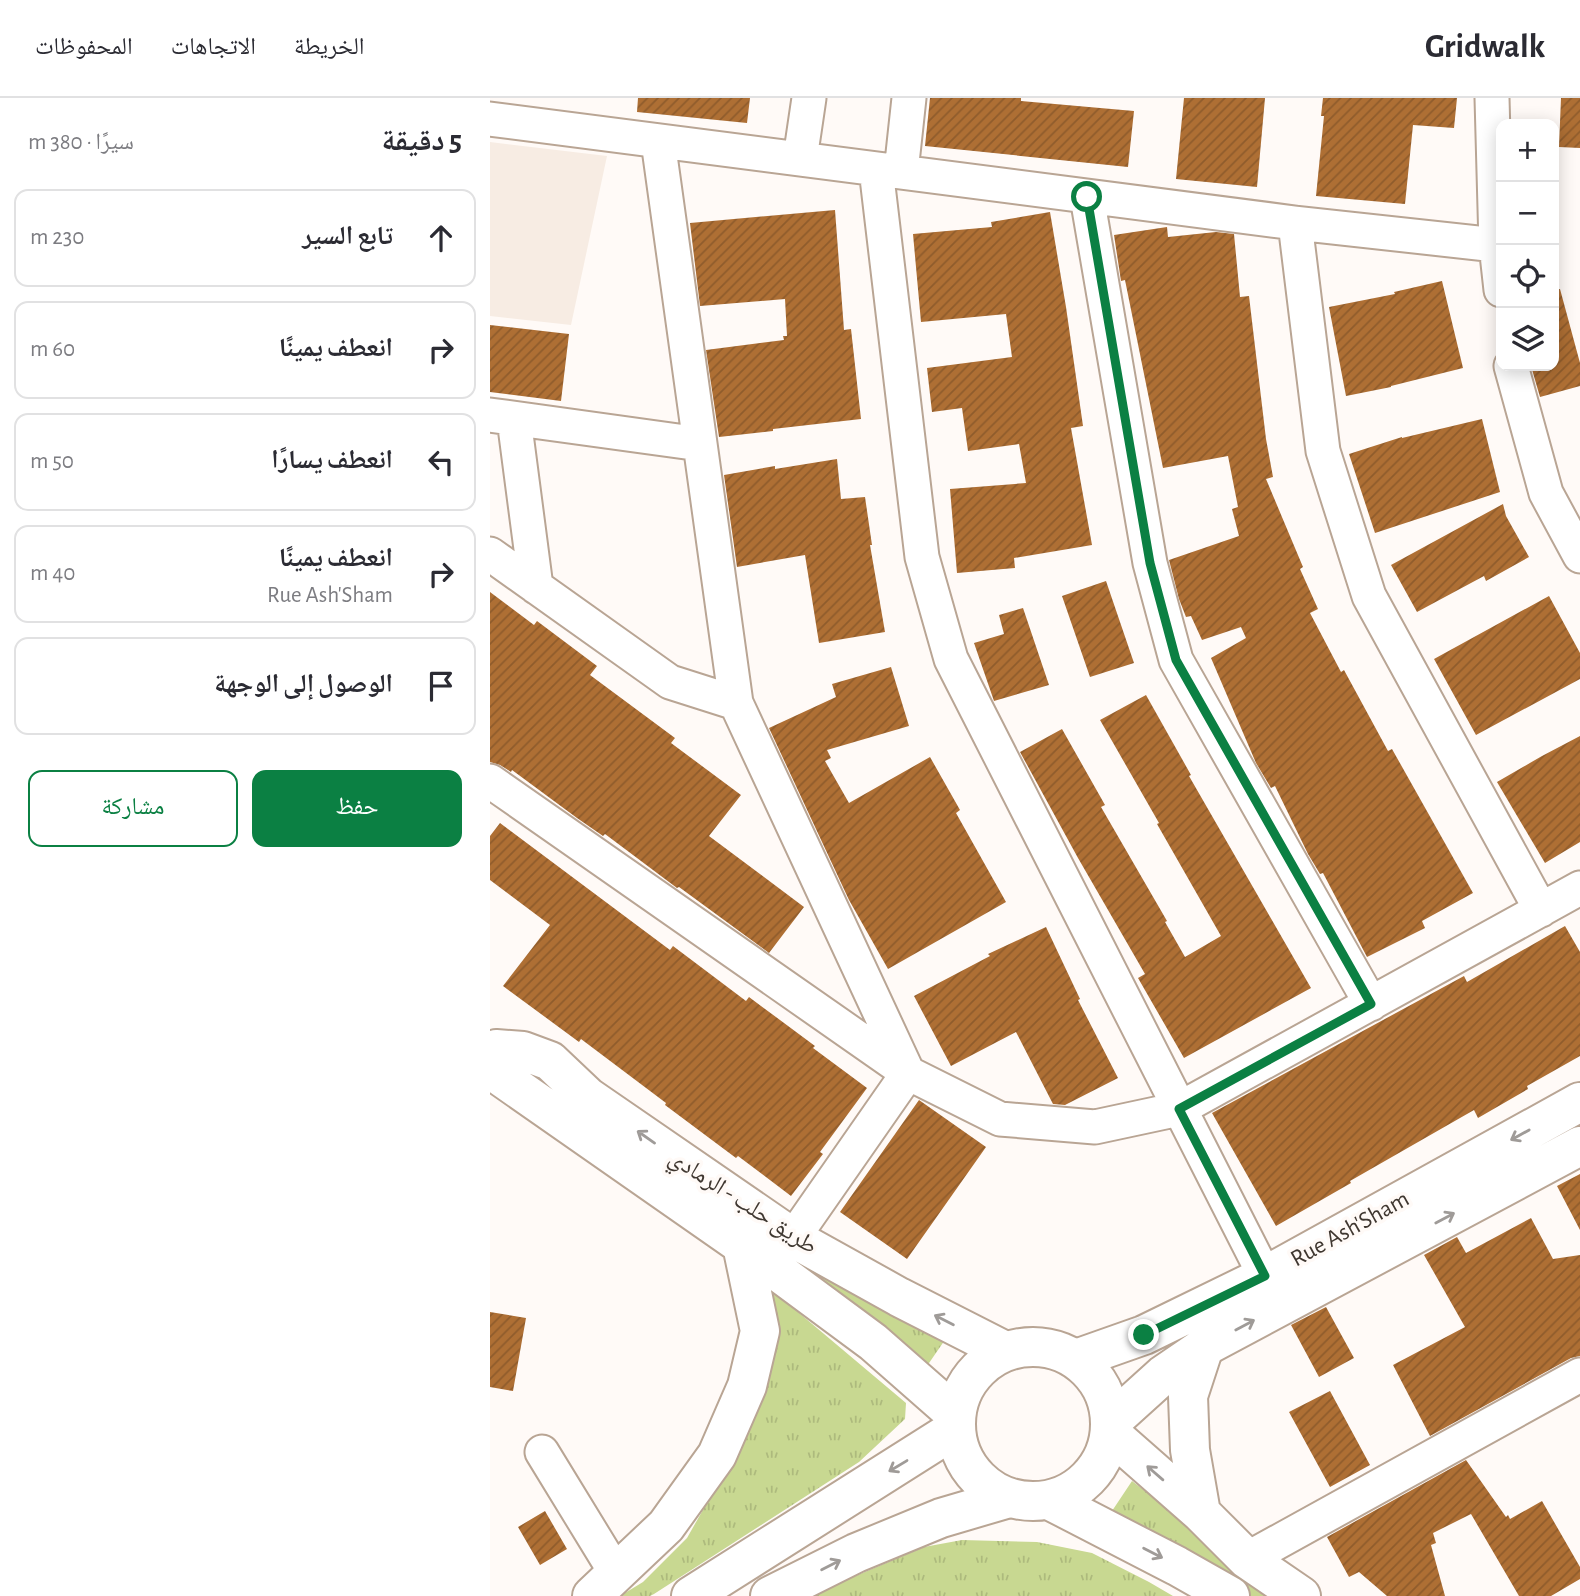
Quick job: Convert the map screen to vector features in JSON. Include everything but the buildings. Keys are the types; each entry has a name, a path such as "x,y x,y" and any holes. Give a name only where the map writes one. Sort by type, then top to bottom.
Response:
{"main road":[{"name":"طريق حلب - الرمادي","path":"490,1051 523,1051 550,1061 588,1097 793,1238 899,1297 1005,1351"},
{"name":"طريق حلب - الرمادي","path":"490,1069 741,1245 873,1342 955,1422"},
{"name":"Rue Ash'Sham","path":"1076,1359 1144,1335 1265,1276 1580,1102"},
{"name":"Rue Ash'Sham","path":"1111,1428 1163,1375 1204,1347 1580,1146"},
{"path":"604,1584 666,1526 717,1455 747,1387 760,1331 741,1245"},
{"path":"1029,1346 1054,1349 1076,1359 1094,1376 1107,1398 1111,1428 1104,1457 1090,1477 1071,1492 1049,1500 1009,1498 988,1487 971,1472 960,1451 955,1422 964,1388 981,1366 1005,1351 1029,1346"},
{"path":"1201,1513 1190,1450 1188,1396 1204,1347"},
{"path":"691,1596 955,1422"},
{"path":"1111,1428 1247,1559 1301,1596"},
{"path":"770,1596 856,1553 941,1518 1009,1498"},
{"path":"1049,1500 1230,1596"}],"street":[{"path":"800,159 808,98"},
{"path":"909,98 888,171 922,557 951,659 1265,1276"},
{"path":"490,119 1087,197 1496,245 1492,98"},
{"path":"658,141 736,704 908,1073"},
{"path":"1087,197 1150,563 1176,660 1371,1004"},
{"path":"1295,223 1324,451 1369,596 1541,910"},
{"path":"1512,371 1546,493 1580,556"},
{"path":"536,586 502,417 700,444"},
{"path":"490,554 670,682 736,704"},
{"path":"490,781 908,1073 1000,1119 1096,1127 1179,1109 1580,888"},
{"path":"793,1238 908,1073"},
{"path":"1247,1559 1580,1376"},
{"path":"542,1451 604,1584"}],"shaded area":[{"path":"490,142 607,156 571,325 490,316"}],"green space":[{"path":"537,1074 949,1334 927,1366 534,1082"},
{"path":"761,1281 906,1403 905,1419 859,1462 654,1594 620,1596 643,1582 687,1538 725,1471"},
{"path":"1132,1481 1286,1596 1251,1596 1112,1511"},
{"path":"962,1540 1037,1542 1092,1553 1173,1596 808,1596 924,1547"}],"route":[{"path":"1087,197 1150,563 1176,660 1371,1004 1179,1109 1265,1276 1144,1335"}]}
